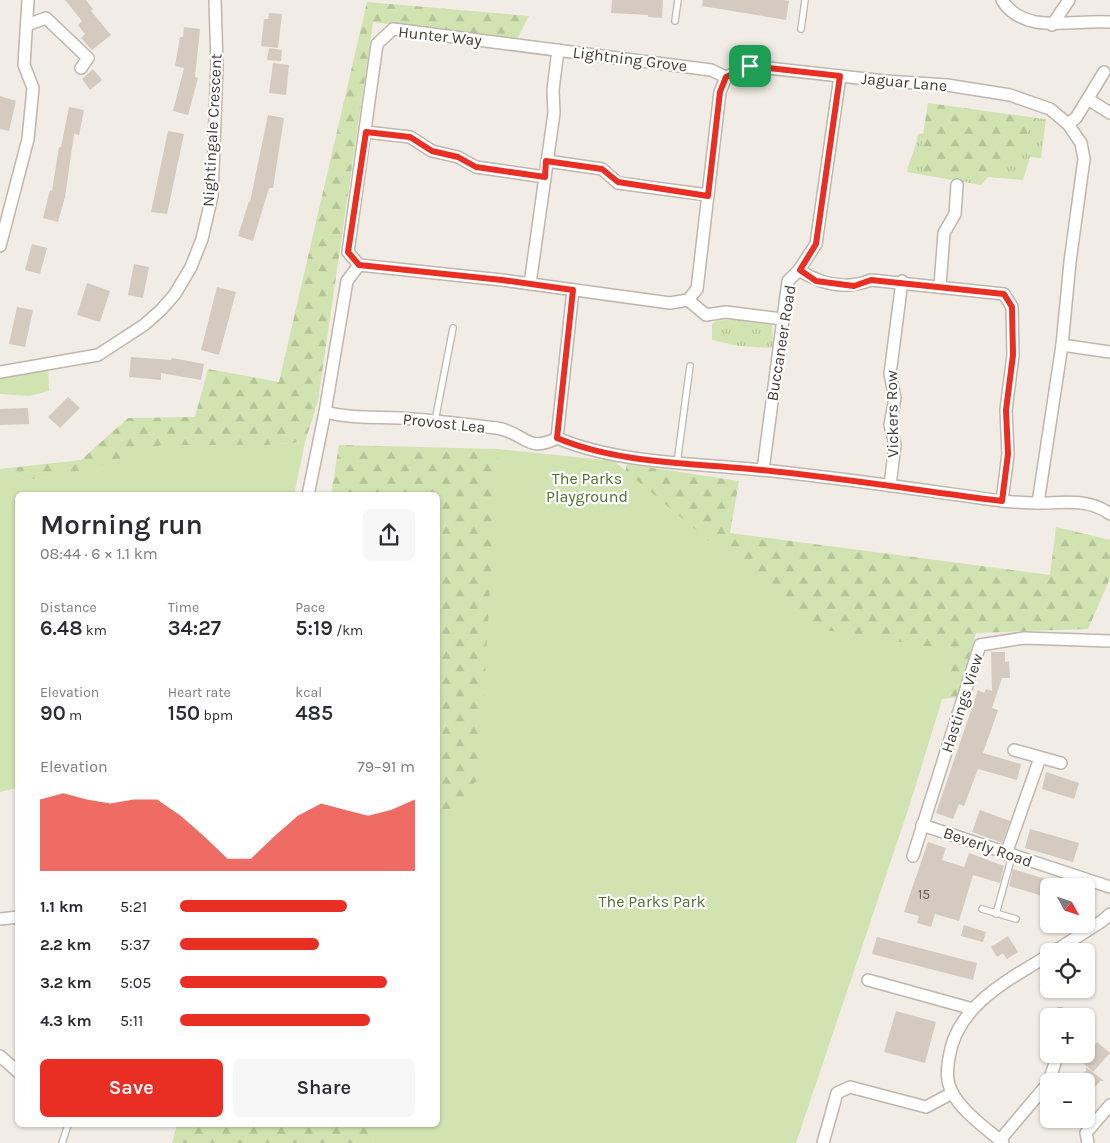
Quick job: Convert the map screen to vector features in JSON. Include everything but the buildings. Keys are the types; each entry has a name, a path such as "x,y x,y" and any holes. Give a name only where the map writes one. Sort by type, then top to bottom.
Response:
{"street":[{"path":"0,246 28,139 33,88 24,65 28,0"},
{"name":"Nightingale Crescent","path":"0,372 98,355 144,325 161,310 174,294 190,267 202,238 212,196 216,66 215,0"},
{"path":"1002,0 1013,13 1026,19 1052,25 1078,21 1110,22"},
{"path":"1052,25 1069,0"},
{"path":"27,25 46,18 88,58 81,68"},
{"name":"Hunter Way","path":"359,265 348,252 377,44 393,29 558,50"},
{"name":"Lightning Grove","path":"530,284 554,113 553,90 558,50 711,70 726,77"},
{"name":"Jaguar Lane","path":"726,77 750,66 885,81 947,85 1010,95 1050,109 1068,124 1081,143 1084,159 1070,262 1062,345 1038,503"},
{"path":"1068,124 1076,118 1104,72"},
{"name":"Buccaneer Road","path":"763,470 788,281 800,270 816,244 840,76"},
{"path":"309,492 326,412 347,281 359,265 530,284 670,303 688,300 696,289 720,92 726,77"},
{"path":"1088,99 1110,113"},
{"path":"366,132 410,137 432,151 458,157 476,167 545,177"},
{"path":"546,161 602,169 618,182 708,196"},
{"path":"940,286 944,233 955,214 957,185"},
{"path":"800,270 816,281 854,286 871,280 902,281 1004,294 1011,302 1013,355 1006,410 1008,454 1002,501"},
{"name":"Vickers Row","path":"890,486 895,444 890,425 895,398 890,374 902,281"},
{"path":"573,290 557,438 582,448 677,463 763,470 1002,501 1038,503 1068,501 1100,506 1110,514"},
{"path":"688,300 706,315 726,312 782,319"},
{"path":"1062,345 1110,352"},
{"name":"Provost Lea","path":"326,412 349,418 435,421 505,429 534,445 545,444 557,438"},
{"name":"Hastings View","path":"913,856 980,645 1024,638 1110,641"},
{"path":"1014,750 1061,763"},
{"path":"1009,855 1040,758"},
{"name":"Beverly Road","path":"922,824 1009,855 1110,887"},
{"path":"1068,943 1110,914"},
{"path":"0,919 15,917"},
{"path":"1040,960 1006,981 973,1009 956,1032 950,1047 948,1073 948,1083 959,1103 1002,1142 1040,1093"},
{"path":"868,980 973,1009"},
{"path":"0,1056 15,1069"},
{"path":"823,1143 837,1093 850,1087 926,1107 952,1093"},
{"path":"1087,1138 1110,1105"}],"lane":[{"path":"675,21 678,0"},
{"path":"801,29 805,0"},
{"path":"435,421 453,328"},
{"path":"677,463 690,366"},
{"path":"996,914 1009,855"},
{"path":"982,909 1016,919"},
{"path":"62,1143 67,1127"}],"green space":[{"path":"367,2 529,16 516,41 373,22 318,401 305,442 165,458 27,480 9,468 81,460 128,418 195,417 208,369 279,382"},
{"path":"928,103 1037,118 1006,165 981,179 925,174 920,155"},
{"path":"931,108 1046,119 1041,158 1030,157 1023,180 988,177 981,185 907,172 918,134 927,133"},
{"path":"733,319 772,325 773,348 739,346 712,340 712,324 716,321"},
{"path":"48,364 49,391 29,396 0,394 0,376"},
{"path":"305,442 295,492 15,492 15,788 0,792 0,469 9,468 27,480 89,469 161,445 265,445"},
{"path":"339,445 498,449 500,751 440,849 440,492 331,492"},
{"name":"The Parks Park","path":"498,449 614,461 812,628 957,651 908,810 796,1143 372,1143 376,1127 440,1127 440,842 444,823 479,777"},
{"path":"627,464 739,481 730,533 1050,575 1056,527 1110,540 1110,578 1088,629 976,633 958,697 925,701 808,639 612,524"},
{"path":"176,1127 376,1127 372,1143 172,1143"}],"route":[{"path":"750,66 840,76 816,244 800,270 816,281 854,286 871,280 902,281 1004,294 1011,302 1013,355 1006,410 1008,454 1002,501 763,470 677,463 582,448 557,438 573,290 502,280 359,265 348,252 366,132 410,137 432,151 458,157 476,167 545,177 546,161 602,169 618,182 708,196 720,92 726,77 750,66"}],"park label":[{"name":"The Parks Playground","path":"587,487"}]}
